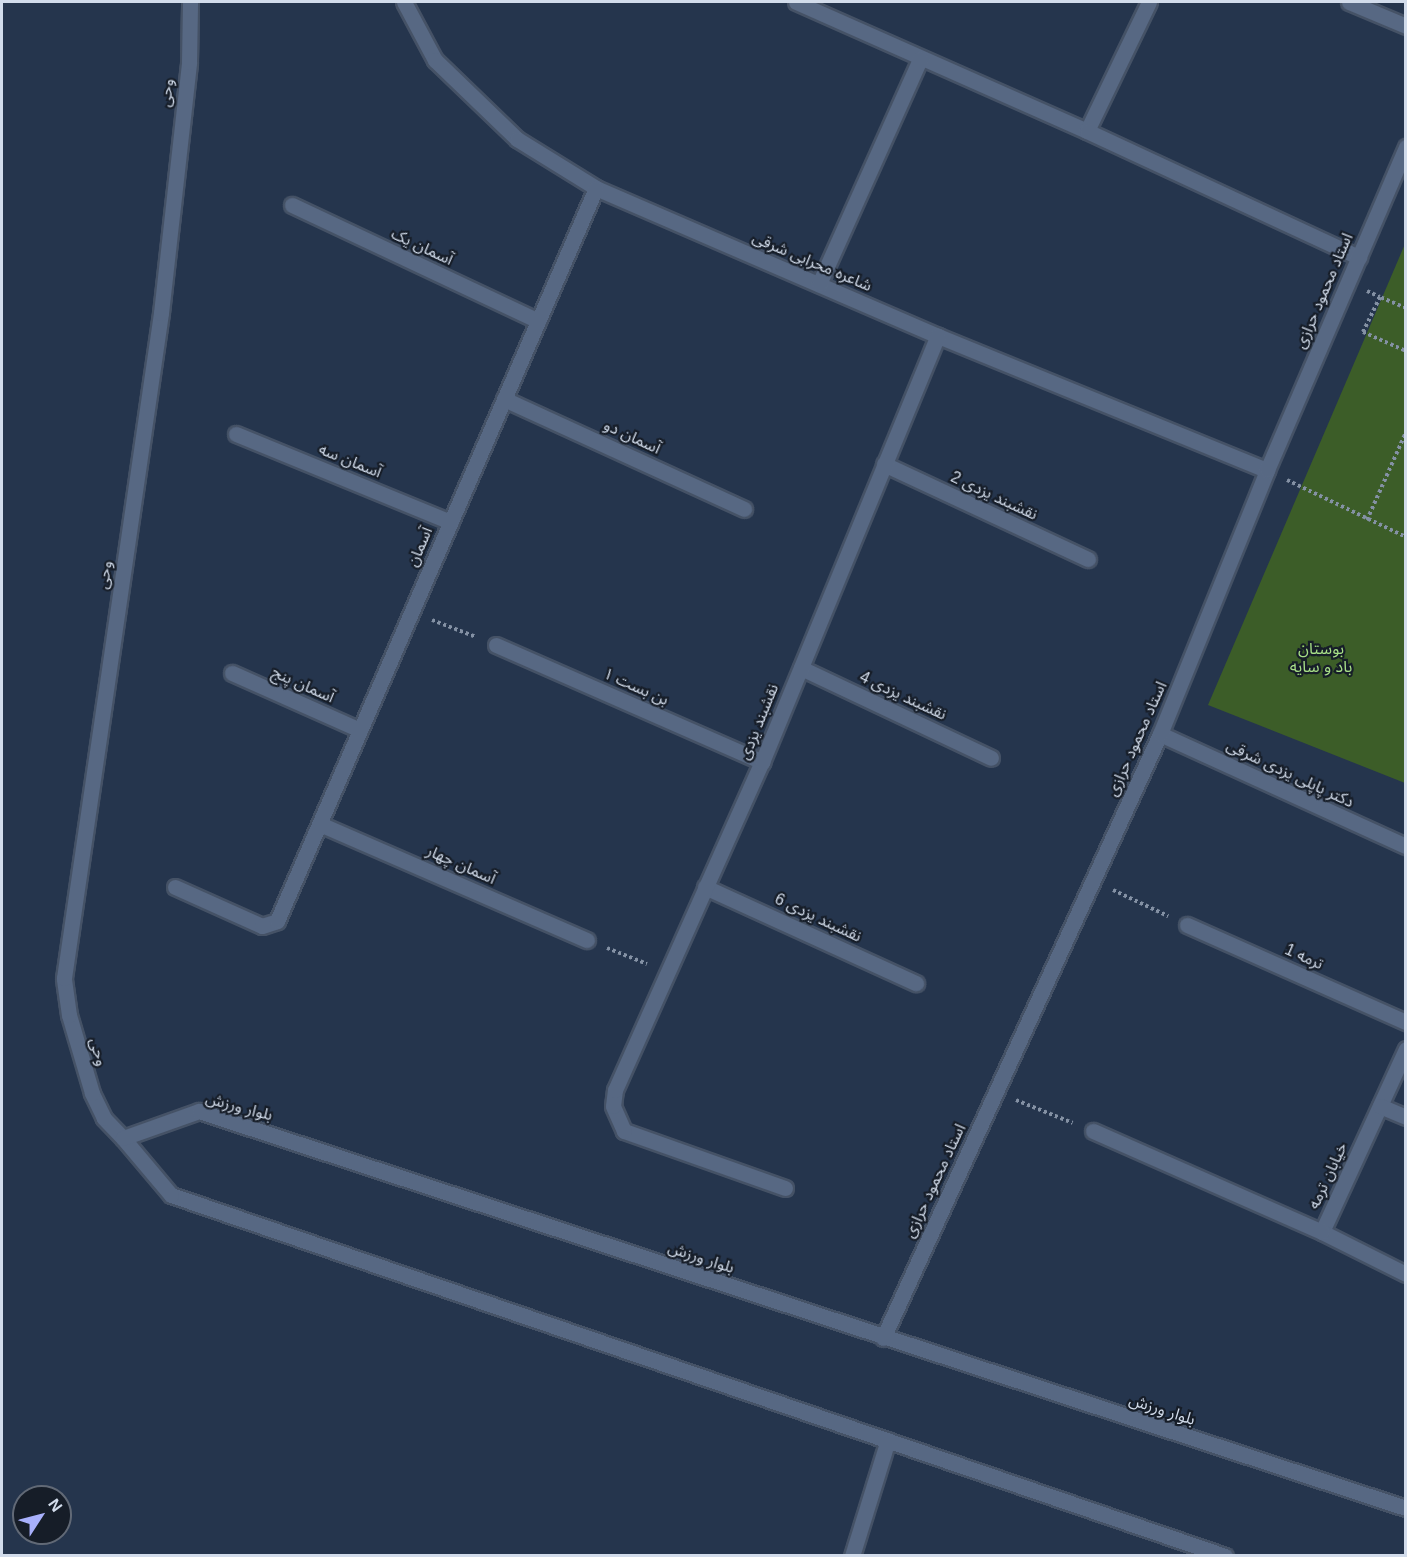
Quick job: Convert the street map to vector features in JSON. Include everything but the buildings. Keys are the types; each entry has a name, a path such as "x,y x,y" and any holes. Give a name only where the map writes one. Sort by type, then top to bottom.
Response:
{"street":[{"name":"وحی","path":"123,1138 104,1118 92,1093 69,1015 64,978 161,313 189,62 190,2"},
{"name":"شاعره محرابی شرقی","path":"404,2 435,60 517,139 596,188 938,336 1267,470"},
{"path":"796,2 920,59 1087,131 1359,257"},
{"path":"1087,131 1149,2"},
{"path":"1349,2 1406,26"},
{"path":"819,284 920,59"},
{"name":"استاد محمود حرازی","path":"884,1338 1160,734 1267,470 1406,147"},
{"name":"آسمان","path":"175,887 262,926 277,921 596,188"},
{"name":"آسمان یک","path":"292,205 538,321"},
{"name":"نقشبند یزدی","path":"785,1188 624,1131 616,1120 615,1090 762,762 938,336"},
{"name":"آسمان دو","path":"504,399 744,509"},
{"name":"آسمان سه","path":"236,434 451,522"},
{"name":"نقشبند یزدی 2","path":"884,464 1088,559"},
{"name":"بن بست ۱","path":"496,645 762,762"},
{"name":"نقشبند یزدی 4","path":"801,668 991,758"},
{"name":"آسمان پنج","path":"232,673 360,730"},
{"name":"دکتر پاپلی یزدی شرقی","path":"1160,734 1406,846"},
{"name":"آسمان چهار","path":"320,824 587,940"},
{"name":"نقشبند یزدی 6","path":"705,886 916,983"},
{"name":"ترمه 1","path":"1187,925 1406,1022"},
{"name":"خیابان ترمه","path":"1406,1049 1322,1232 1406,1274"},
{"path":"1380,1106 1406,1118"},
{"name":"بلوار ورزش","path":"123,1138 199,1111 1406,1508"},
{"path":"1093,1131 1322,1232"},
{"path":"123,1138 171,1195 1226,1556"},
{"path":"852,1556 888,1440"}],"path":[{"path":"1406,308 1380,297 1363,332 1406,351"},
{"path":"1367,520 1404,441 1406,432"},
{"path":"1267,470 1406,537"},
{"path":"412,612 496,645"},
{"path":"1093,880 1187,925"},
{"path":"587,940 667,973"},
{"path":"996,1092 1093,1131"}],"green space":[{"name":"بوستان باد و سایه","path":"1405,244 1405,783 1208,705"}]}
